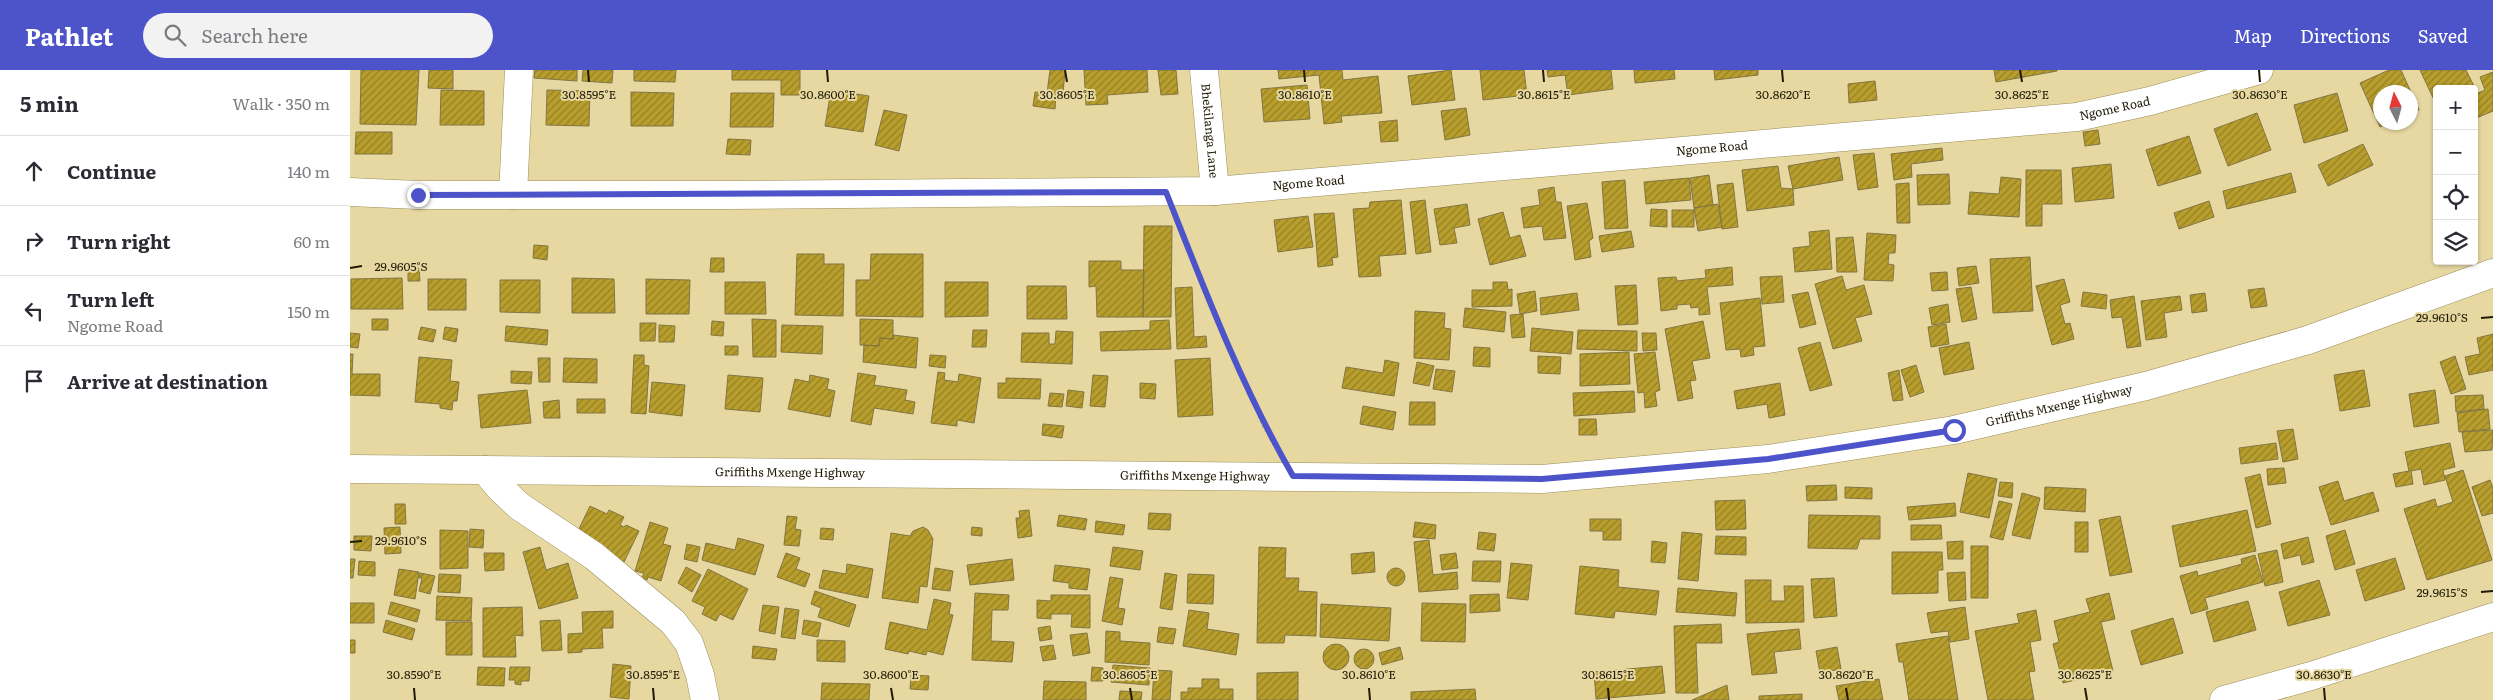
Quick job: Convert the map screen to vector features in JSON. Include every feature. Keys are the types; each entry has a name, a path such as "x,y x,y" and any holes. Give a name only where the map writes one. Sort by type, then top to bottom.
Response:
{"street":[{"path":"513,195 519,70"},
{"name":"Bhekilanga Lane","path":"1204,70 1215,191"},
{"name":"Ngome Road","path":"350,192 418,195 513,195 1215,191 2077,118 2150,101 2259,70"},
{"name":"Griffiths Mxenge Highway","path":"350,469 1542,479 1768,459 1954,430 2146,386 2308,340 2493,273"},
{"path":"485,470 519,506 594,556 672,622 689,643 700,675 704,700"},
{"path":"2224,700 2311,676 2493,617"}],"path":[{"path":"1166,192 1204,288 1264,427 1293,476"}],"building":[{"path":"361,70 419,70 416,125 360,124"},
{"path":"429,70 453,70 453,89 428,88"},
{"path":"535,70 577,70 577,81 534,78"},
{"path":"583,70 613,70 612,83 582,81"},
{"path":"634,70 676,70 675,82 634,81"},
{"path":"732,70 800,70 800,95 781,95 781,80 732,80"},
{"path":"1050,70 1065,70 1063,94 1056,93 1055,109 1033,106 1035,92 1047,93"},
{"path":"1084,70 1147,70 1148,92 1107,95 1108,104 1086,105"},
{"path":"1158,70 1176,70 1178,94 1161,95"},
{"path":"1278,70 1342,70 1343,80 1378,76 1382,113 1341,116 1342,122 1324,124 1319,75 1279,79"},
{"path":"1451,70 1455,100 1412,105 1408,76"},
{"path":"1480,70 1524,70 1527,95 1483,100"},
{"path":"1547,70 1611,70 1613,89 1568,95 1565,75 1548,77"},
{"path":"1634,70 1674,70 1675,79 1635,83"},
{"path":"1714,70 1758,70 1758,75 1715,80"},
{"path":"1994,70 2057,70 2057,71 1996,82"},
{"path":"2389,70 2401,70 2408,85 2373,85 2373,112 2360,83"},
{"path":"2420,70 2466,70 2474,85 2433,85 2433,98"},
{"path":"2493,72 2493,111 2478,117 2478,93 2485,90 2480,77"},
{"path":"1875,81 1877,100 1849,103 1848,84"},
{"path":"1307,85 1310,119 1264,122 1261,89"},
{"path":"441,90 484,91 484,125 440,125"},
{"path":"547,90 590,91 589,126 546,125"},
{"path":"831,90 869,96 863,132 825,126"},
{"path":"631,92 674,93 673,126 631,126"},
{"path":"731,93 774,93 773,127 730,127"},
{"path":"2337,93 2348,131 2304,143 2294,105"},
{"path":"1466,108 1470,135 1445,140 1441,111"},
{"path":"884,110 907,115 899,151 875,145"},
{"path":"2257,113 2271,150 2228,166 2214,129"},
{"path":"1397,120 1398,141 1381,142 1379,122"},
{"path":"2098,130 2100,144 2085,146 2083,132"},
{"path":"356,132 392,132 392,154 355,154"},
{"path":"2189,136 2201,173 2158,186 2146,150"},
{"path":"728,139 751,140 750,155 726,154"},
{"path":"2363,144 2373,165 2328,186 2318,165"},
{"path":"1942,148 1943,160 1911,164 1912,177 1894,180 1891,154"},
{"path":"1874,153 1878,187 1858,190 1853,155"},
{"path":"1839,157 1843,180 1793,189 1788,166"},
{"path":"2111,164 2114,198 2075,202 2072,168"},
{"path":"1778,166 1781,188 1793,189 1794,205 1747,211 1742,170"},
{"path":"2026,170 2061,170 2062,204 2042,204 2042,226 2026,226"},
{"path":"2291,173 2296,192 2227,209 2223,191"},
{"path":"1949,174 1950,204 1918,205 1917,175"},
{"path":"1709,175 1713,205 1694,208 1690,178"},
{"path":"2001,177 2021,179 2019,217 1968,214 1970,192 1999,194"},
{"path":"1689,178 1691,200 1646,204 1644,182"},
{"path":"1625,180 1628,228 1605,229 1602,182"},
{"path":"1733,183 1738,227 1722,229 1717,185"},
{"path":"1909,183 1910,223 1897,223 1896,184"},
{"path":"1554,187 1556,202 1561,202 1566,238 1544,240 1542,226 1524,228 1521,208 1540,205 1538,190"},
{"path":"1401,200 1406,254 1379,256 1381,276 1359,277 1353,209 1369,208 1370,202"},
{"path":"1425,200 1431,252 1416,254 1410,202"},
{"path":"2209,201 2214,217 2179,229 2174,213"},
{"path":"1587,203 1593,238 1589,241 1591,257 1575,260 1567,206"},
{"path":"1467,204 1470,225 1454,228 1457,243 1440,245 1434,209"},
{"path":"1718,204 1722,227 1698,231 1694,208"},
{"path":"1651,209 1667,210 1667,227 1650,226"},
{"path":"1672,210 1694,210 1694,227 1672,227"},
{"path":"1503,212 1510,238 1520,235 1526,256 1490,265 1478,219"},
{"path":"1334,213 1338,257 1332,258 1333,265 1318,267 1314,214"},
{"path":"1308,216 1313,247 1278,252 1274,220"},
{"path":"1144,226 1172,226 1171,317 1143,317"},
{"path":"1829,230 1832,269 1795,272 1793,248 1810,246 1809,232"},
{"path":"1631,231 1634,247 1602,252 1599,236"},
{"path":"1867,233 1896,235 1895,253 1889,253 1888,264 1894,265 1893,281 1864,280"},
{"path":"1853,237 1857,272 1837,272 1836,238"},
{"path":"534,245 548,246 547,260 533,258"},
{"path":"797,254 824,254 824,264 844,264 843,316 795,315"},
{"path":"871,254 923,254 923,317 856,316 856,280 870,280"},
{"path":"2030,257 2033,311 1993,313 1990,259"},
{"path":"711,258 724,258 724,272 710,272"},
{"path":"1089,261 1121,261 1121,270 1144,270 1143,317 1097,317 1096,286 1089,287"},
{"path":"1976,266 1979,283 1959,286 1957,268"},
{"path":"1732,267 1733,285 1707,287 1710,314 1699,315 1699,307 1691,308 1690,304 1677,305 1677,309 1661,311 1658,278 1676,277 1677,281 1706,278 1705,270"},
{"path":"408,268 419,268 420,281 408,281"},
{"path":"1947,272 1948,290 1932,291 1930,273"},
{"path":"1782,276 1784,302 1762,304 1760,277"},
{"path":"1842,276 1846,290 1864,285 1872,314 1855,318 1862,341 1833,349 1815,284"},
{"path":"402,278 403,309 351,309 351,279"},
{"path":"572,278 614,279 615,313 572,313"},
{"path":"428,279 466,279 466,310 428,310"},
{"path":"646,279 690,280 689,314 646,314"},
{"path":"2064,279 2070,302 2060,305 2065,324 2070,323 2074,339 2052,345 2036,286"},
{"path":"500,280 540,280 540,313 500,312"},
{"path":"725,282 765,282 766,314 725,314"},
{"path":"945,282 988,282 988,316 945,317"},
{"path":"1493,282 1507,282 1508,290 1512,289 1512,306 1472,307 1472,290 1493,290"},
{"path":"1636,285 1638,324 1618,325 1615,286"},
{"path":"1027,286 1066,286 1067,319 1027,319"},
{"path":"1192,287 1194,337 1206,336 1207,347 1177,349 1175,288"},
{"path":"1971,287 1977,319 1962,322 1956,289"},
{"path":"2264,288 2267,306 2251,308 2248,290"},
{"path":"1535,291 1537,311 1520,314 1517,294"},
{"path":"1808,292 1816,324 1800,328 1792,295"},
{"path":"2083,292 2107,295 2106,309 2081,306"},
{"path":"1577,293 1579,310 1541,315 1540,298"},
{"path":"2205,293 2207,311 2192,313 2190,295"},
{"path":"2134,296 2141,346 2127,348 2122,317 2112,318 2110,300"},
{"path":"2180,296 2182,310 2164,313 2167,337 2146,340 2141,301"},
{"path":"1760,298 1765,346 1753,347 1754,355 1741,357 1740,349 1726,350 1720,303"},
{"path":"1948,304 1950,322 1932,325 1929,308"},
{"path":"1465,308 1506,312 1504,332 1463,327"},
{"path":"1415,311 1445,313 1444,328 1451,329 1449,360 1414,358"},
{"path":"1523,314 1525,337 1512,338 1510,315"},
{"path":"372,319 388,319 388,330 372,330"},
{"path":"752,319 776,320 776,357 753,357"},
{"path":"860,319 893,320 893,339 880,338 879,346 860,345"},
{"path":"1169,320 1171,349 1101,351 1100,332 1150,330 1150,321"},
{"path":"712,321 724,322 723,336 711,335"},
{"path":"1703,321 1710,358 1692,361 1696,380 1690,381 1693,398 1678,401 1665,329"},
{"path":"640,323 656,323 655,341 640,341"},
{"path":"1946,324 1949,344 1931,347 1928,327"},
{"path":"659,325 675,326 674,342 659,342"},
{"path":"782,325 823,326 822,354 781,352"},
{"path":"506,326 548,330 547,345 505,341"},
{"path":"421,327 436,330 433,342 418,339"},
{"path":"445,327 458,329 456,342 443,339"},
{"path":"1532,328 1573,332 1571,354 1530,351"},
{"path":"973,330 987,330 986,347 972,347"},
{"path":"1578,330 1637,331 1637,351 1577,349"},
{"path":"1056,331 1073,332 1072,364 1021,362 1022,333 1049,333 1049,344 1055,344"},
{"path":"350,333 360,334 358,348 350,347"},
{"path":"1642,333 1656,333 1657,350 1643,351"},
{"path":"2493,334 2493,370 2469,375 2465,357 2480,354 2477,338"},
{"path":"893,335 918,338 916,368 863,362 864,345 879,346 880,338 893,339"},
{"path":"1820,342 1832,385 1810,391 1798,348"},
{"path":"1969,342 1974,369 1944,375 1939,348"},
{"path":"725,346 738,346 738,355 725,355"},
{"path":"1474,347 1490,348 1490,367 1473,366"},
{"path":"1629,352 1630,384 1580,386 1580,354"},
{"path":"1655,352 1660,390 1655,392 1657,406 1645,408 1644,392 1638,393 1634,354"},
{"path":"350,354 353,354 352,374 380,374 380,396 350,395"},
{"path":"634,355 644,355 644,365 649,366 646,414 631,413"},
{"path":"930,355 946,356 945,368 929,366"},
{"path":"1538,356 1561,357 1560,374 1538,373"},
{"path":"2455,356 2466,389 2451,394 2440,362"},
{"path":"419,357 452,360 450,381 459,382 457,401 453,401 452,410 440,408 440,404 415,402"},
{"path":"538,358 550,358 550,382 539,382"},
{"path":"564,358 597,359 597,383 563,382"},
{"path":"1210,358 1213,415 1178,417 1175,360"},
{"path":"1385,360 1399,363 1394,396 1342,388 1346,367 1383,373"},
{"path":"1417,362 1434,366 1429,386 1413,383"},
{"path":"1916,365 1924,392 1910,397 1901,370"},
{"path":"1436,369 1455,371 1452,392 1433,389"},
{"path":"1899,370 1903,400 1893,401 1888,373"},
{"path":"2364,370 2370,406 2340,411 2334,375"},
{"path":"511,371 532,372 531,384 511,383"},
{"path":"938,372 945,373 944,380 958,382 959,374 981,378 974,423 957,420 957,426 931,423"},
{"path":"858,373 876,376 874,385 907,390 905,400 915,402 913,414 874,408 871,425 851,421"},
{"path":"728,375 763,378 760,412 725,409"},
{"path":"810,375 829,379 827,389 835,391 830,417 788,409 795,379 809,382"},
{"path":"1093,375 1108,376 1105,407 1090,406"},
{"path":"1006,378 1041,379 1040,399 998,398 998,383 1006,383"},
{"path":"652,382 685,385 682,416 649,412"},
{"path":"1140,383 1156,384 1155,399 1140,398"},
{"path":"1780,383 1785,415 1769,418 1767,404 1737,409 1734,391"},
{"path":"527,390 531,423 481,428 478,395"},
{"path":"1068,390 1084,392 1082,408 1066,406"},
{"path":"2435,390 2439,423 2414,427 2409,394"},
{"path":"1634,391 1635,412 1574,416 1573,393"},
{"path":"1050,393 1064,394 1062,407 1048,406"},
{"path":"2483,395 2484,409 2456,412 2455,396"},
{"path":"577,399 605,399 605,413 577,413"},
{"path":"559,400 560,418 544,418 543,402"},
{"path":"1410,402 1435,402 1435,425 1409,425"},
{"path":"1363,406 1396,412 1393,430 1360,424"},
{"path":"2488,409 2490,429 2459,432 2457,413"},
{"path":"1579,419 1596,419 1597,435 1579,435"},
{"path":"1043,424 1064,426 1062,438 1042,435"},
{"path":"2293,429 2298,459 2283,462 2277,431"},
{"path":"2493,430 2492,450 2465,452 2462,432"},
{"path":"2276,443 2278,459 2241,464 2239,448"},
{"path":"2450,443 2455,467 2443,470 2445,480 2424,485 2421,469 2411,471 2413,484 2396,487 2393,474 2409,471 2405,452"},
{"path":"2284,468 2286,483 2268,485 2267,469"},
{"path":"2463,470 2492,560 2427,580 2404,509 2435,499 2437,507 2453,502 2445,476"},
{"path":"1968,473 1997,479 1989,518 1960,512"},
{"path":"2260,474 2271,524 2256,528 2245,478"},
{"path":"2490,480 2493,488 2493,513 2482,516 2472,487"},
{"path":"2338,481 2344,501 2373,492 2379,511 2331,525 2319,487"},
{"path":"2000,482 2013,483 2012,498 1998,496"},
{"path":"1836,485 1837,500 1807,501 1806,486"},
{"path":"1845,487 1872,488 1872,499 1845,498"},
{"path":"2045,487 2086,489 2085,512 2044,509"},
{"path":"2022,493 2040,498 2030,539 2012,535"},
{"path":"1745,500 1746,529 1716,530 1715,501"},
{"path":"1999,501 2012,504 2003,540 1990,537"},
{"path":"1955,503 1956,516 1909,520 1907,507"},
{"path":"395,504 405,504 406,524 395,524"},
{"path":"590,506 607,514 609,510 624,517 620,525 624,527 626,525 639,531 624,562 591,546 577,533"},
{"path":"1029,510 1032,536 1018,538 1016,518 1020,518 1019,511"},
{"path":"2247,510 2256,551 2180,567 2172,526"},
{"path":"1149,513 1171,514 1170,530 1148,529"},
{"path":"1059,515 1087,519 1085,530 1057,526"},
{"path":"1809,515 1880,516 1880,539 1860,539 1857,549 1808,548"},
{"path":"787,516 797,517 795,529 801,530 799,546 784,545"},
{"path":"2120,516 2132,572 2110,576 2099,520"},
{"path":"1590,519 1621,519 1621,540 1603,540 1603,531 1590,531"},
{"path":"1096,521 1125,525 1123,535 1095,532"},
{"path":"650,522 668,528 663,544 671,546 661,581 648,577 647,580 642,578 644,573 635,571"},
{"path":"1415,522 1436,525 1435,539 1413,537"},
{"path":"2075,522 2088,522 2088,552 2075,552"},
{"path":"1911,525 1941,525 1942,539 1911,540"},
{"path":"400,527 401,553 385,554 384,528"},
{"path":"923,527 928,530 933,539 927,587 920,586 918,603 882,598 891,533 910,536 913,531"},
{"path":"972,527 982,528 982,536 971,535"},
{"path":"821,528 834,529 833,540 820,539"},
{"path":"470,529 484,530 483,548 469,547"},
{"path":"440,530 468,531 468,568 440,569"},
{"path":"2345,530 2355,564 2335,570 2326,536"},
{"path":"1479,532 1496,534 1494,551 1477,549"},
{"path":"1682,532 1702,534 1698,581 1678,579"},
{"path":"354,536 372,536 371,551 354,550"},
{"path":"1716,536 1746,537 1746,555 1715,554"},
{"path":"2308,537 2314,562 2302,565 2300,555 2284,559 2281,544"},
{"path":"738,538 764,545 755,575 702,560 706,543 735,550"},
{"path":"1429,540 1433,575 1457,572 1458,589 1419,592 1414,542"},
{"path":"1652,541 1667,543 1665,563 1651,562"},
{"path":"1963,541 1963,559 1948,559 1947,542"},
{"path":"687,544 700,547 697,562 684,559"},
{"path":"1971,546 1988,546 1988,598 1971,598"},
{"path":"540,547 546,570 568,563 578,598 539,609 523,552"},
{"path":"1113,547 1143,551 1140,570 1110,566"},
{"path":"1259,547 1286,548 1285,578 1299,578 1298,591 1317,592 1316,636 1285,635 1284,643 1257,643"},
{"path":"2277,550 2283,582 2265,586 2258,554"},
{"path":"1374,552 1375,572 1352,574 1351,554"},
{"path":"1892,552 1942,552 1943,570 1938,570 1938,593 1892,594"},
{"path":"484,553 504,553 504,570 485,571"},
{"path":"786,553 800,558 796,569 810,574 805,587 777,577"},
{"path":"1456,553 1458,568 1442,570 1440,555"},
{"path":"2255,555 2263,582 2205,598 2208,609 2191,614 2180,576 2197,571 2198,576 2242,564 2241,559"},
{"path":"2395,558 2405,589 2365,601 2356,570"},
{"path":"350,559 355,559 353,578 350,578"},
{"path":"1012,559 1014,580 970,585 967,565"},
{"path":"359,561 375,562 375,576 358,575"},
{"path":"1473,561 1501,561 1500,582 1472,581"},
{"path":"1511,563 1532,565 1528,600 1507,598"},
{"path":"847,564 873,569 868,598 819,588 823,570 846,574"},
{"path":"1055,565 1090,569 1087,590 1069,588 1069,583 1053,581"},
{"path":"1580,566 1619,570 1618,587 1659,591 1656,615 1615,611 1614,618 1575,614"},
{"path":"686,567 701,575 692,592 678,583"},
{"path":"935,568 953,571 950,591 932,589"},
{"path":"1396,568 1402,571 1405,577 1402,583 1396,586 1390,583 1387,577 1390,571"},
{"path":"399,569 419,572 415,599 394,595"},
{"path":"708,569 748,589 733,620 720,614 716,621 702,614 705,607 692,601"},
{"path":"1965,572 1966,600 1949,601 1947,573"},
{"path":"420,573 435,576 430,594 419,591 422,578 419,578"},
{"path":"1165,573 1177,575 1172,610 1160,608"},
{"path":"439,574 461,575 460,593 438,592"},
{"path":"1188,574 1214,575 1213,604 1187,603"},
{"path":"1110,577 1123,579 1118,608 1125,609 1122,625 1102,621"},
{"path":"1834,578 1837,616 1814,618 1811,579"},
{"path":"1745,580 1771,580 1771,601 1785,601 1784,586 1803,586 1804,622 1746,623"},
{"path":"2319,580 2330,615 2288,626 2279,592"},
{"path":"1678,588 1737,593 1735,616 1676,612"},
{"path":"815,591 856,605 849,627 818,617 821,608 811,604"},
{"path":"975,593 1009,595 1008,610 992,610 991,641 1014,642 1012,662 972,660"},
{"path":"2109,593 2115,619 2101,622 2113,671 2063,683 2053,644 2059,642 2054,621 2090,612 2086,599"},
{"path":"1499,594 1500,611 1470,613 1470,595"},
{"path":"1051,595 1090,595 1090,628 1071,627 1072,614 1051,614 1051,619 1037,618 1037,600 1051,601"},
{"path":"437,596 472,598 471,621 436,620"},
{"path":"934,599 951,603 949,614 953,615 943,655 927,651 926,655 909,651 908,654 885,649 890,622 927,630"},
{"path":"2248,601 2256,630 2214,642 2206,612"},
{"path":"391,602 420,610 417,622 388,614"},
{"path":"350,603 374,603 374,623 350,623"},
{"path":"1422,603 1466,604 1465,642 1421,641"},
{"path":"1321,604 1391,608 1389,641 1320,637"},
{"path":"763,605 779,607 775,634 759,631"},
{"path":"522,607 523,636 515,635 516,657 483,657 483,608"},
{"path":"1965,607 1969,639 1950,642 1948,631 1931,633 1927,613"},
{"path":"785,608 799,610 795,639 781,637"},
{"path":"1189,610 1209,613 1207,629 1239,634 1236,655 1183,646"},
{"path":"2036,610 2041,640 2030,642 2035,671 2029,672 2034,700 1988,700 1975,631 2019,623 2017,614"},
{"path":"613,611 613,628 602,628 603,648 582,649 582,652 568,653 568,634 583,633 582,612"},
{"path":"2173,618 2183,653 2141,665 2131,631"},
{"path":"386,620 415,629 412,640 383,632"},
{"path":"560,620 562,650 542,651 540,621"},
{"path":"804,620 821,623 818,637 802,634"},
{"path":"446,622 472,622 472,655 446,655"},
{"path":"1721,624 1722,643 1696,643 1698,693 1676,693 1674,626"},
{"path":"1050,626 1052,639 1040,641 1038,628"},
{"path":"1159,627 1176,629 1173,644 1157,642"},
{"path":"1799,629 1801,649 1774,652 1777,673 1752,675 1747,634"},
{"path":"1106,631 1120,632 1120,641 1150,643 1149,665 1105,662"},
{"path":"1087,633 1090,653 1073,656 1070,635"},
{"path":"1948,636 1958,700 1909,700 1903,662 1899,662 1896,644"},
{"path":"350,640 355,640 355,653 350,653"},
{"path":"817,640 845,641 845,662 817,661"},
{"path":"1336,644 1345,648 1349,657 1345,666 1336,670 1327,666 1323,657 1327,648"},
{"path":"1053,645 1056,659 1043,661 1040,647"},
{"path":"753,646 777,649 775,660 752,658"},
{"path":"1400,647 1403,659 1382,665 1379,653"},
{"path":"1837,647 1841,669 1820,673 1816,651"},
{"path":"1360,649 1368,649 1374,655 1374,663 1368,669 1360,669 1354,663 1354,655"},
{"path":"613,664 631,666 629,699 610,697"},
{"path":"1113,665 1150,668 1149,685 1111,682"},
{"path":"1662,666 1665,693 1596,699 1594,672"},
{"path":"478,667 505,668 504,686 477,685"},
{"path":"510,667 530,667 529,681 521,681 521,685 515,684 515,680 509,680"},
{"path":"1092,667 1103,668 1103,681 1091,681"},
{"path":"1154,670 1172,671 1170,700 1152,700"},
{"path":"1298,672 1298,700 1257,700 1257,673"},
{"path":"911,675 929,676 928,690 910,689"},
{"path":"1202,679 1219,679 1219,689 1233,689 1233,700 1181,700 1181,692 1188,692 1188,688 1202,688"},
{"path":"1879,679 1883,700 1839,700 1836,686"},
{"path":"1044,681 1086,682 1086,700 1043,700"},
{"path":"822,683 870,684 869,700 821,700"},
{"path":"1727,685 1729,700 1692,700"},
{"path":"1475,689 1476,700 1411,700 1411,692"},
{"path":"1120,691 1142,692 1141,700 1119,700"},
{"path":"1802,694 1802,700 1759,700 1759,696"}],"route":[{"path":"418,195 1166,192 1204,288 1264,427 1293,476 1542,479 1768,459 1954,430"}]}
